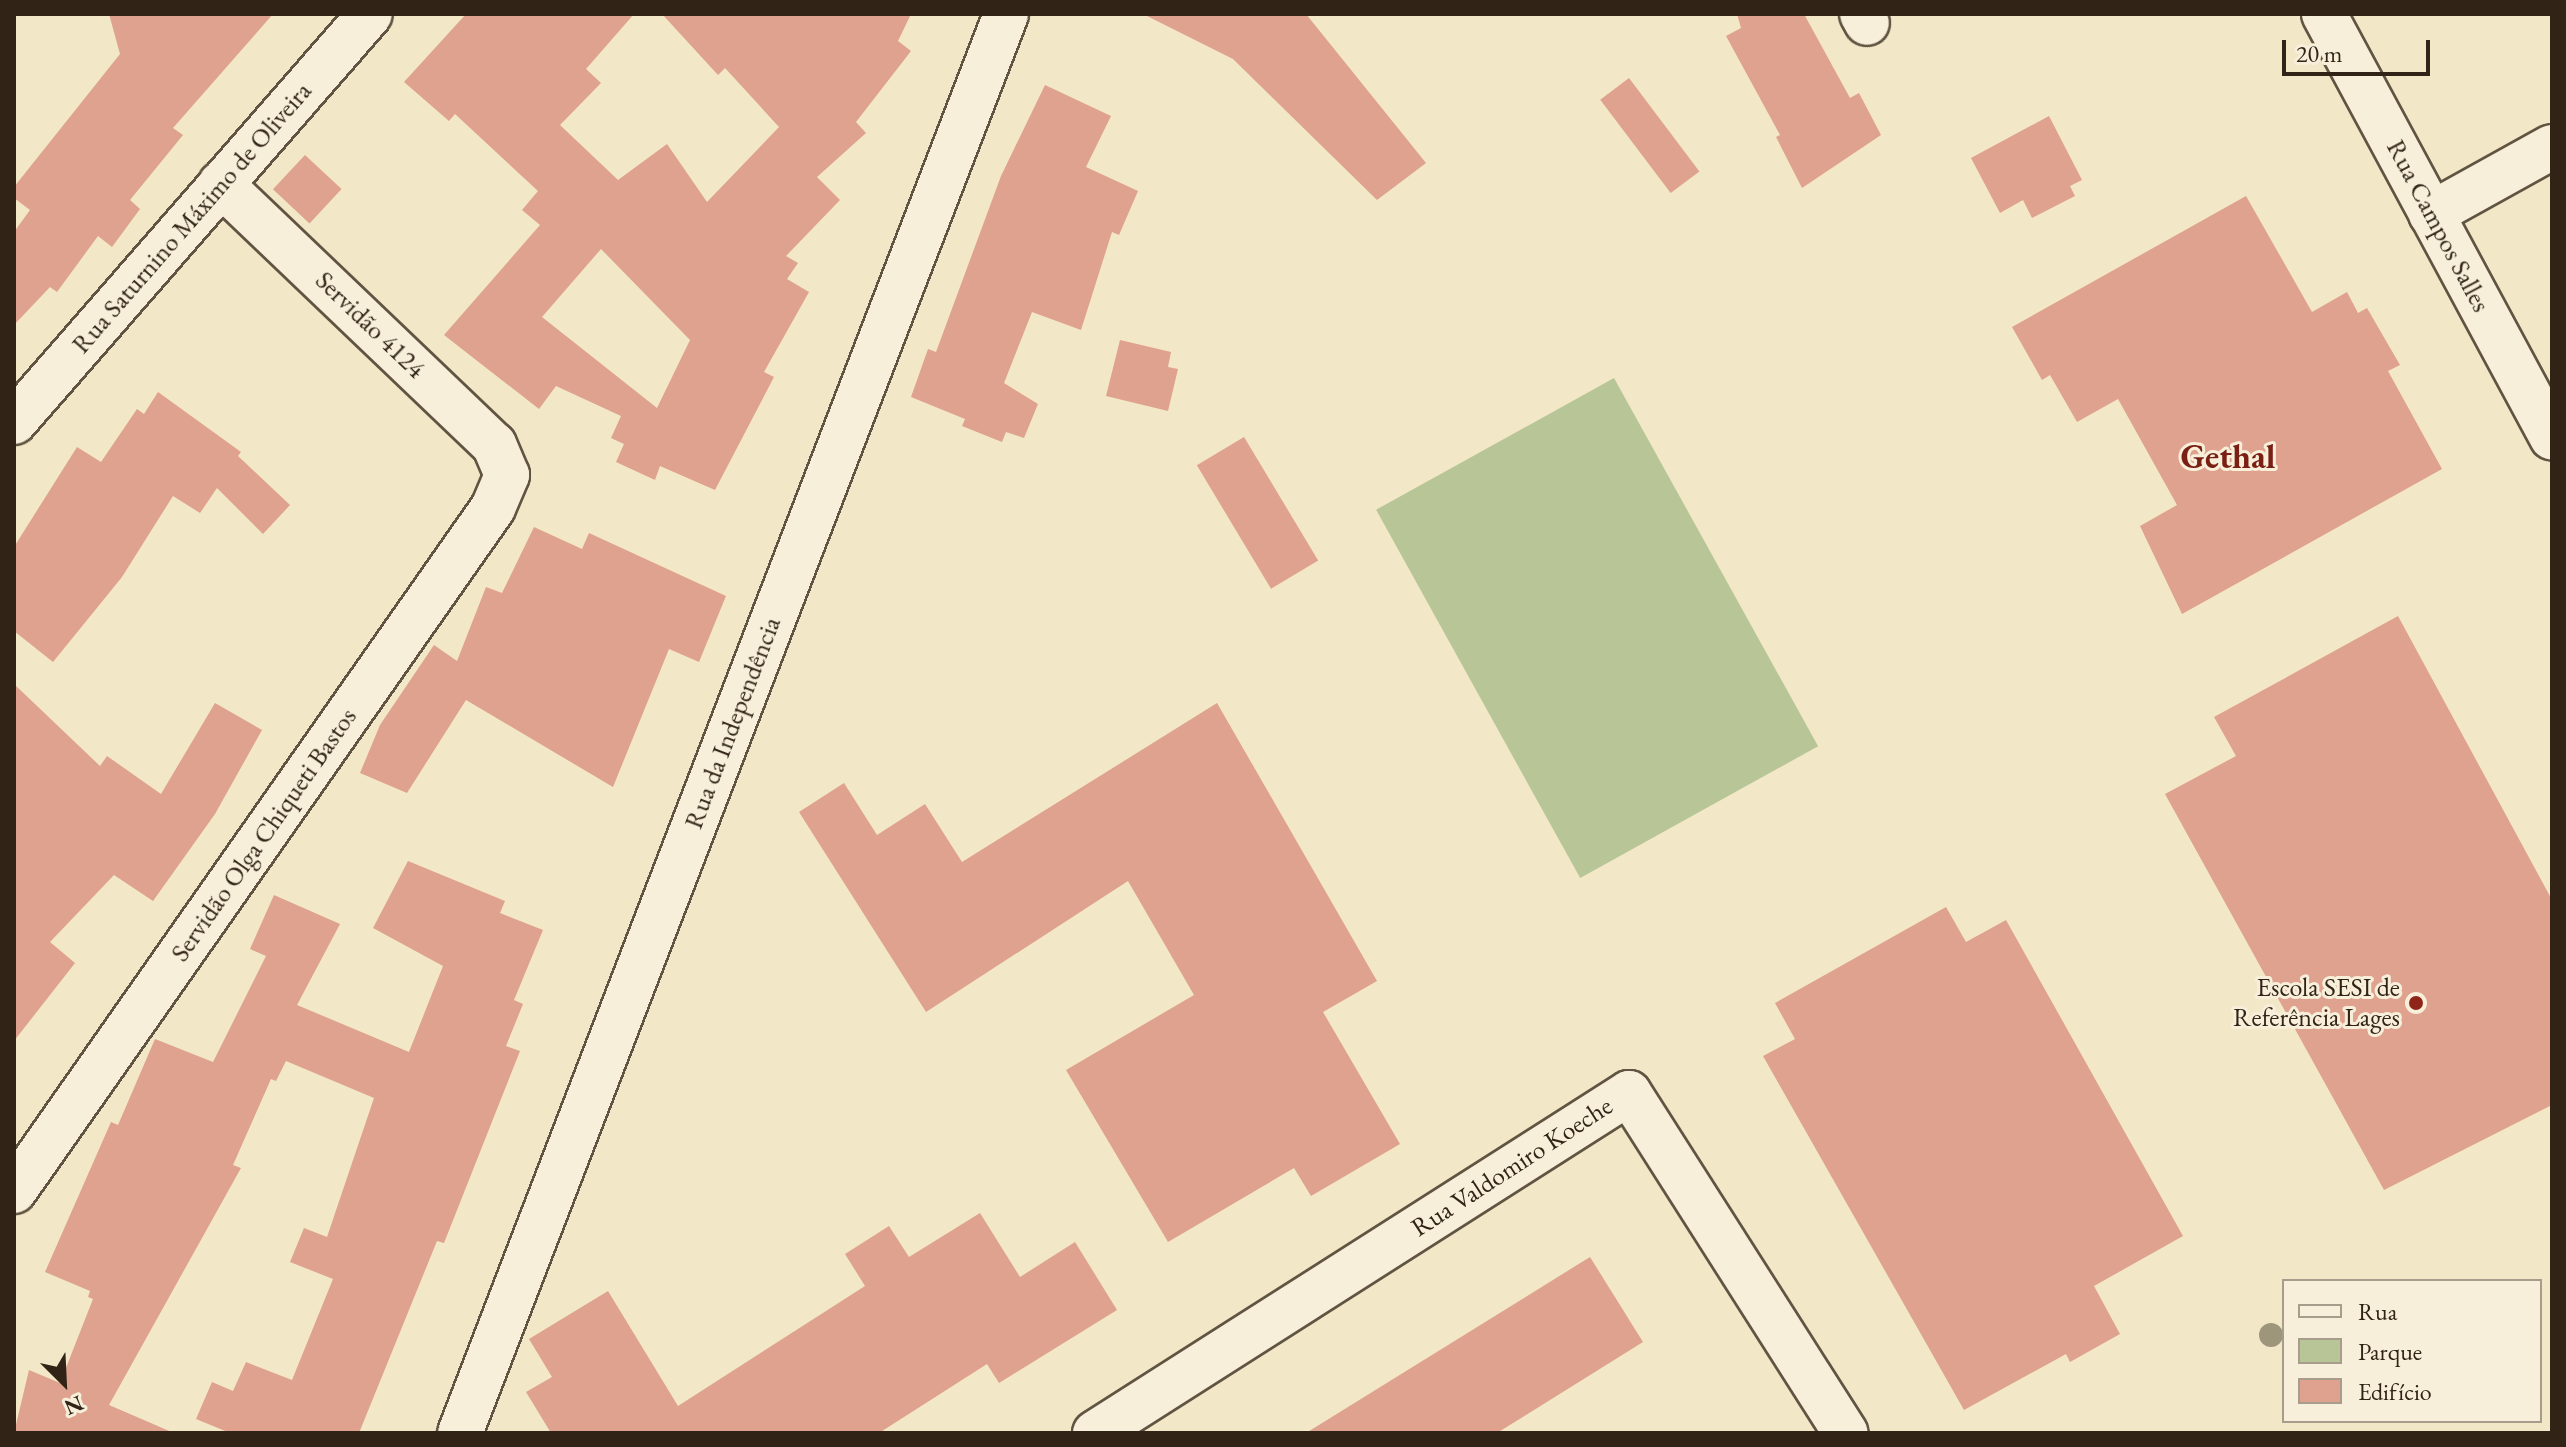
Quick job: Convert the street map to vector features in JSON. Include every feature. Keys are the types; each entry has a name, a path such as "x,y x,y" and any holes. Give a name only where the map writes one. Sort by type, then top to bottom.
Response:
{"street":[{"name":"Rua Saturnino Máximo de Oliveira","path":"14,422 370,14"},
{"name":"Rua da Independência","path":"460,1433 1006,14"},
{"name":"Rua Campos Salles","path":"2324,14 2552,438"},
{"path":"2431,214 2552,147"},
{"name":"Servidão 4124","path":"221,184 494,445 507,475"},
{"name":"Servidão Olga Chiqueti Bastos","path":"14,1191 493,508 507,475"},
{"name":"Rua Valdomiro Koeche","path":"1095,1433 1629,1093 1846,1433"}],"green space":[{"path":"1614,378 1818,746 1580,878 1376,510"}],"building":[{"path":"109,14 273,14 173,128 183,135 130,200 140,209 112,247 98,236 57,292 50,287 14,325 14,232 30,210 14,198 14,187 120,54"},
{"path":"466,14 634,14 586,69 601,83 560,125 618,180 667,144 707,202 779,127 725,68 718,75 662,14 911,14 898,41 911,51 856,122 866,133 817,177 840,200 786,256 798,263 787,279 809,292 764,372 774,377 715,490 660,466 655,480 616,462 624,444 611,438 621,416 556,386 539,409 444,335 540,225 522,210 538,191 455,114 449,121 404,82","holes":["601,249 690,340 657,408 542,317"]},
{"path":"1143,14 1306,14 1426,163 1377,200 1233,59"},
{"path":"1737,14 1804,14 1850,98 1859,93 1881,135 1802,188 1776,137 1780,135 1726,36 1741,28"},
{"path":"1629,78 1699,171 1671,193 1600,100"},
{"path":"1045,85 1111,116 1086,167 1138,191 1119,235 1112,232 1081,330 1032,312 1004,383 1038,404 1024,438 1006,432 1002,442 962,426 965,419 911,397 928,349 936,352 1001,176"},
{"path":"2049,116 2082,180 2070,186 2075,196 2032,218 2023,200 2000,213 1971,158"},
{"path":"305,155 342,189 310,223 273,189"},
{"path":"2246,196 2312,312 2347,292 2358,313 2367,308 2400,365 2388,371 2442,469 2182,614 2140,526 2177,505 2118,399 2077,422 2050,375 2042,380 2012,327"},
{"path":"1120,340 1171,352 1168,367 1178,369 1168,411 1106,396"},
{"path":"158,392 241,452 238,456 290,505 263,534 217,488 200,513 173,496 122,577 53,662 14,631 14,547 77,447 101,462 137,409 144,414"},
{"path":"1244,437 1318,560 1271,589 1197,465"},
{"path":"534,527 582,549 589,533 726,596 699,662 669,649 613,787 466,700 407,793 360,773 380,725 434,645 457,661 486,587 502,593"},
{"name":"Escola SESI de Referência Lages","path":"2398,616 2552,900 2552,1105 2384,1190 2165,794 2236,756 2214,717"},
{"path":"14,684 100,766 107,756 161,794 215,703 262,730 215,814 153,901 114,875 50,942 75,963 14,1041"},
{"path":"1217,703 1377,981 1323,1012 1400,1144 1311,1196 1294,1168 1168,1242 1066,1070 1194,995 1128,881 926,1012 799,812 844,783 877,835 925,804 962,862"},
{"path":"408,861 505,901 500,913 543,930 514,1000 523,1004 506,1046 520,1051 444,1243 437,1241 359,1433 230,1433 196,1419 212,1382 233,1391 246,1362 292,1380 333,1279 290,1262 304,1228 327,1237 374,1098 286,1061 276,1081 271,1079 233,1165 241,1168 109,1405 174,1433 14,1433 29,1370 60,1383 93,1299 88,1297 90,1291 45,1272 111,1122 118,1125 155,1039 213,1062 266,956 250,949 274,895 340,924 297,1005 409,1052 443,966 373,928"},
{"path":"1946,907 1966,942 2006,920 2183,1236 2094,1286 2120,1334 2070,1362 2066,1354 1964,1410 1763,1056 1795,1039 1775,1003"},
{"path":"980,1213 1020,1277 1075,1242 1117,1310 999,1383 987,1364 879,1433 551,1433 526,1392 552,1377 529,1339 608,1291 678,1406 865,1286 845,1254 889,1226 909,1257"},
{"path":"1590,1257 1643,1342 1497,1433 1306,1433"}],"place":[{"name":"Escola SESI de Referência Lages","path":"2416,1003"}],"district":[{"name":"Gethal","path":"2228,457"}]}
